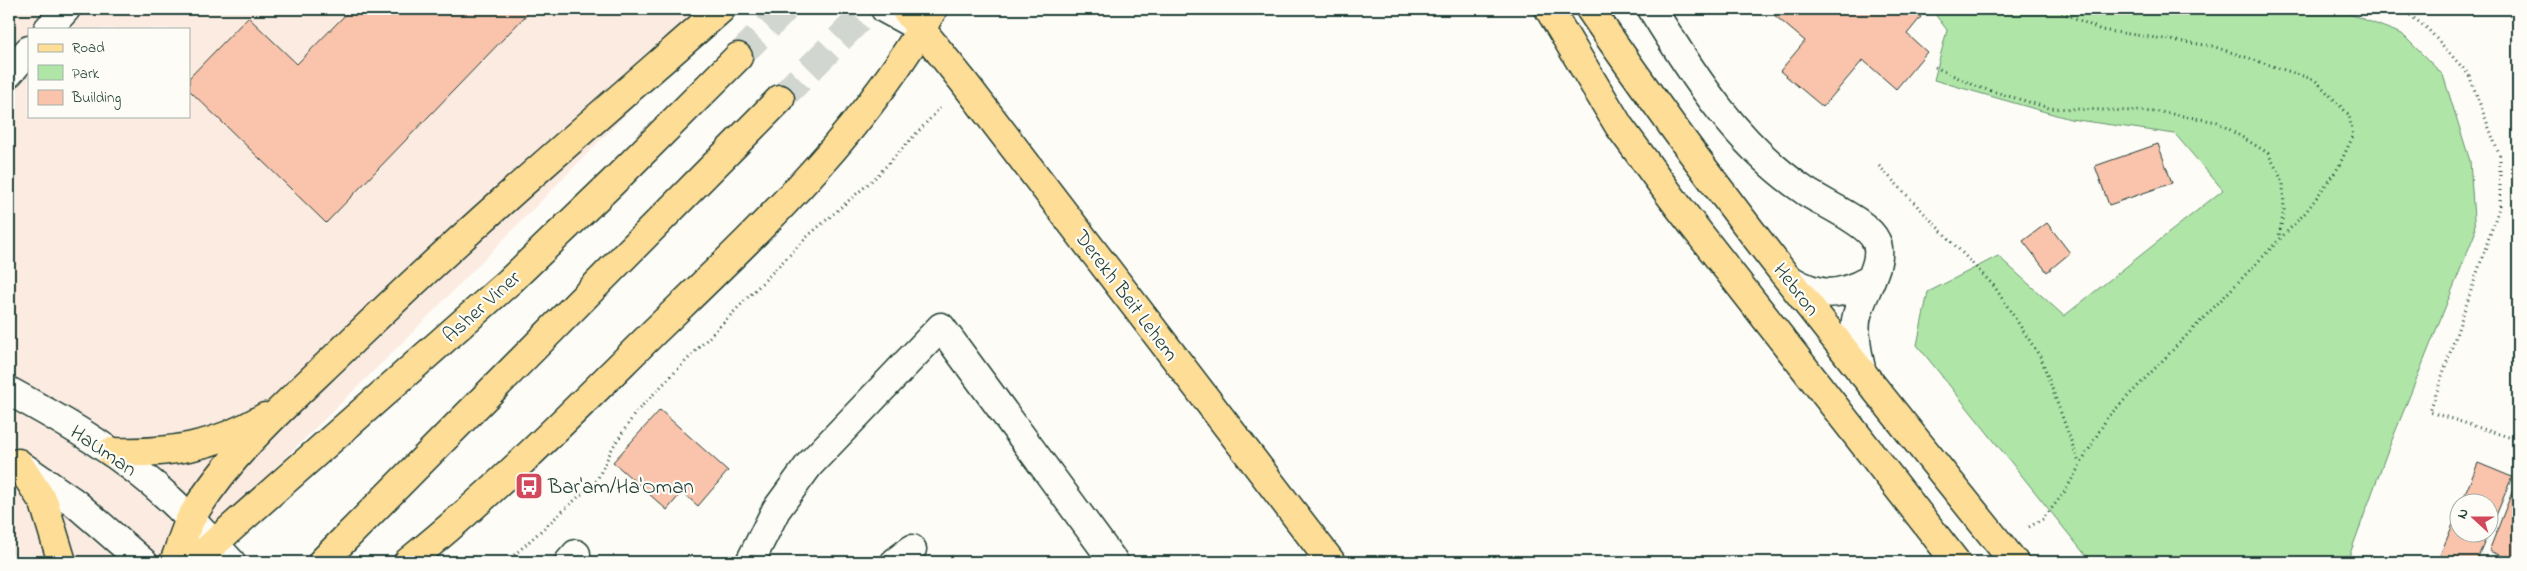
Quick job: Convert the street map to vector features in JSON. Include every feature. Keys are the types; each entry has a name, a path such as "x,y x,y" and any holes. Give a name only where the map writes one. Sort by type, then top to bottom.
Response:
{"main road":[{"path":"174,562 190,520 212,486 286,405 424,272 721,9"},
{"name":"Hebron","path":"1549,9 1619,126 1678,206 1956,562"},
{"name":"Hebron","path":"1590,9 1650,98 1788,279 2014,562"},
{"path":"408,562 439,538 552,433 768,220 851,129 920,15"},
{"name":"Derekh Beit Lehem","path":"920,15 963,81 1331,562"},
{"name":"Asher Viner","path":"193,562 223,553 612,183 738,57"},
{"path":"322,562 780,98"},
{"path":"111,452 151,454 184,448 245,429 286,405"},
{"path":"14,461 44,503 62,562"}],"street":[{"path":"49,28 66,9"},
{"name":"Derekh Beit Lehem","path":"885,9 920,15"},
{"path":"1652,9 1678,50 1731,125 1769,165 1805,191 1863,226 1876,240 1879,255 1876,269 1861,299 1856,321 1856,347 1862,372"},
{"path":"9,73 28,51"},
{"path":"1788,279 1804,288 1820,293 1838,294 1869,280"},
{"path":"750,562 776,510 809,465 941,327 1114,562"},
{"name":"HaUman","path":"9,391 111,452 172,501 223,553"},
{"path":"14,461 75,503 143,562"}],"path":[{"path":"1994,538 2023,531 2043,519 2064,493 2080,462 2107,418 2278,238 2306,212 2338,168 2353,136 2349,115 2316,80 2212,46 2101,30 2055,9"},
{"path":"2402,9 2427,28 2469,75 2500,157 2500,205 2430,412 2518,440"},
{"path":"1936,67 1978,86 2049,108 2161,112 2217,122 2268,153 2283,182 2284,210 2278,238"},
{"path":"501,562 512,557 597,480 613,447 636,412 809,236 876,177 963,81"},
{"path":"1879,166 1994,286 2042,358 2080,462"}],"shaded area":[{"path":"9,9 718,9 719,19 407,338 179,562 9,562"}],"green space":[{"path":"1931,9 2317,9 2342,11 2402,34 2443,75 2470,161 2475,233 2386,455 2347,562 2091,562 1917,345 1928,292 1998,256 2064,316 2223,190 2175,134 2070,119 1934,80 1947,30"}],"building":[{"path":"351,9 532,9 326,223 190,91 190,77 248,17 297,64"},
{"path":"1767,9 1911,9 1921,17 1907,34 1927,52 1896,89 1863,60 1823,107 1780,71 1805,41"},
{"path":"2158,144 2172,183 2109,205 2095,166"},
{"path":"2047,223 2070,253 2047,272 2023,241"},
{"path":"660,410 728,471 698,506 682,492 667,510 613,462"},
{"path":"2478,463 2512,477 2500,506 2500,494 2465,494"},
{"path":"2514,487 2518,489 2518,562 2489,551 2492,544 2500,544 2500,523"},
{"path":"2450,531 2450,544 2484,544 2476,562 2437,562"}],"tunnel":[{"path":"738,57 785,9"},
{"path":"780,99 869,9"}],"place":[{"name":"Bar'am/Ha'Oman","path":"529,486"}]}
